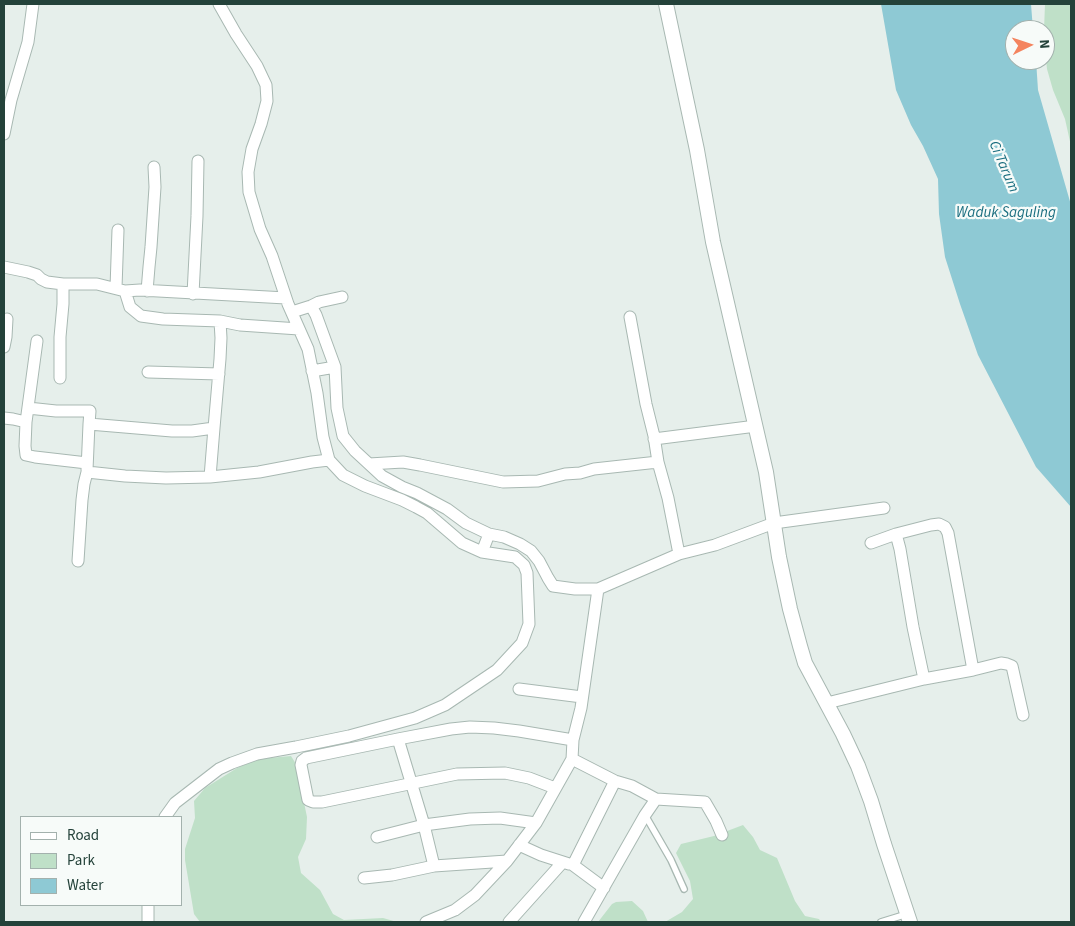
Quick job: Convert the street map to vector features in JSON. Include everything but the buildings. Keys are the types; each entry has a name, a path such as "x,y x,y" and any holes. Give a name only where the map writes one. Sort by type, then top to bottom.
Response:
{"street":[{"path":"4,134 11,100 28,42 33,4"},
{"path":"166,816 175,803 219,769 232,763 257,754 296,748 349,736 415,718 445,705 497,670 522,643 530,624 527,573 524,565 515,557 482,552 462,543 427,513 402,500 365,486 343,475 329,460 323,437 308,349 286,298 260,228 250,192 248,172 252,149 268,101 266,85 257,66 236,34 220,4"},
{"path":"666,4 697,150 713,242 766,472 779,557 790,609 805,663 843,734 861,774 909,918"},
{"path":"193,294 198,216 198,161"},
{"path":"147,291 151,248 154,167"},
{"path":"118,230 121,289 130,306 141,316 299,328"},
{"path":"4,267 37,275 47,282 63,284 97,284 121,289 147,291 286,298"},
{"path":"60,378 63,284"},
{"path":"292,312 319,302 342,297"},
{"path":"311,306 336,367 337,408 343,436 355,451 382,476 448,509 466,523 489,534 504,537 520,544 539,561 553,586 575,589 598,589 679,554 715,545 774,523 884,508"},
{"path":"630,317 658,462 668,498 679,554"},
{"path":"4,347 7,319"},
{"path":"210,477 219,374 220,321"},
{"path":"37,342 26,422 26,455 125,476 166,478 210,477 259,472 329,460"},
{"path":"312,371 336,367"},
{"path":"148,372 219,374"},
{"path":"28,408 56,411 90,411 78,561"},
{"path":"4,418 26,422"},
{"path":"89,424 192,432 214,428"},
{"path":"654,439 756,426"},
{"path":"369,464 403,462 503,482 538,481 594,469 658,462"},
{"path":"870,543 931,525 939,524 945,527 948,533 973,670"},
{"path":"482,552 489,534"},
{"path":"896,534 924,680"},
{"path":"426,922 455,910 475,895 507,860 536,823 572,759 573,740 582,697 598,589"},
{"path":"827,703 1001,662 1012,666 1024,715"},
{"path":"519,689 582,697"},
{"path":"555,788 530,778 505,773 457,774 322,802 313,802 308,800 301,765 302,761 306,758 398,739 470,727 511,730 573,740"},
{"path":"398,739 424,825 434,866"},
{"path":"572,759 656,799 705,802 722,835"},
{"path":"509,922 568,864 615,781"},
{"path":"584,922 656,799"},
{"path":"377,837 424,825 470,818 500,818 536,823"},
{"path":"519,845 568,864 604,888"},
{"path":"364,878 392,875 434,866 507,860"},
{"path":"148,906 148,922"}],"lane":[{"path":"645,815 672,860 684,889"},
{"path":"881,922 909,918"}],"green space":[{"path":"1045,4 1071,4 1071,146 1065,119 1047,70 1055,70 1055,20 1044,20"},
{"path":"291,756 296,764 307,817 306,839 298,857 301,873 320,890 333,914 344,920 383,918 397,922 200,922 194,914 185,860 185,849 195,818 194,801 205,788 237,768 258,759"},
{"path":"743,825 753,837 760,850 777,858 795,901 805,916 819,919 821,922 665,922 682,912 693,899 690,881 676,853 681,844 714,836"},
{"path":"632,901 643,911 648,922 598,922 612,904"}],"water":[{"name":"Waduk Saguling","path":"881,4 1031,4 1032,20 1005,20 1005,70 1037,70 1038,90 1071,205 1071,507 1036,467 978,355 945,257 939,214 938,179 896,90"}],"water label":[{"name":"Ci Tarum","path":"1003,167"}]}
